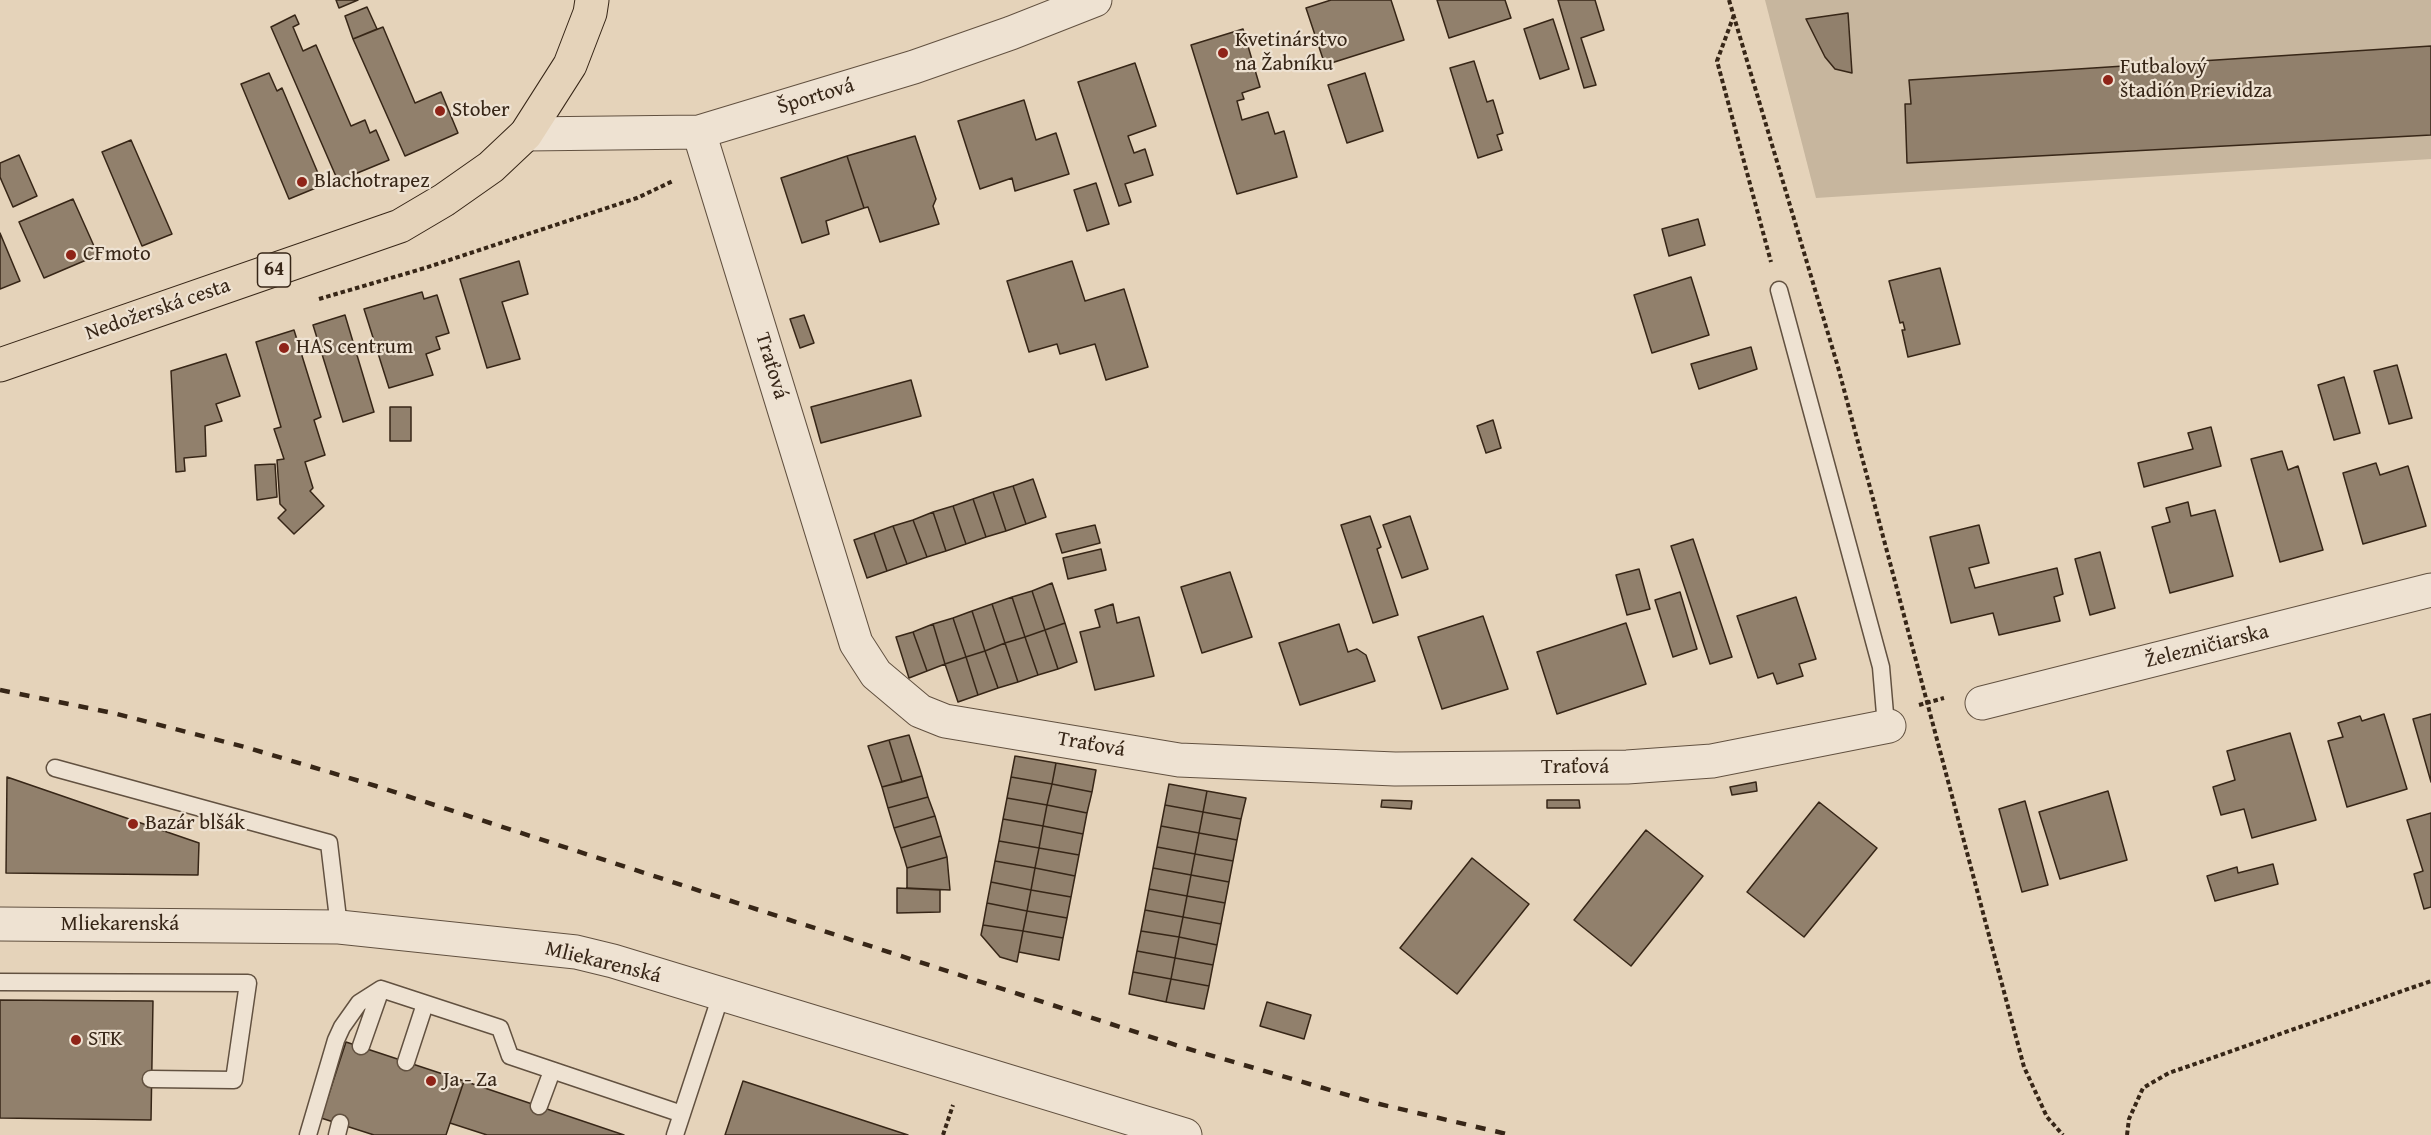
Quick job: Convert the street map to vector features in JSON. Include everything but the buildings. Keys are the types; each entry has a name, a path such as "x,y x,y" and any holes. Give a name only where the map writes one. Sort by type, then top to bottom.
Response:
{"main road":[{"name":"Nedožerská cesta","path":"0,365 400,226 444,200 491,167 526,134 570,65 590,13 592,0"}],"street":[{"name":"Športová","path":"526,134 699,132 925,63 1095,0"},
{"name":"Traťová","path":"699,132 856,642 876,674 920,711 945,721 1179,760 1395,769 1627,767 1712,761 1889,726"},
{"name":"Železničiarska","path":"1982,703 2431,591"},
{"name":"Mliekarenská","path":"0,924 339,927 576,952 613,961 1185,1135"}],"lane":[{"path":"1779,290 1881,667 1885,714 1889,726"},
{"path":"55,768 330,843 339,927"},
{"path":"0,982 248,983 234,1080 151,1078"},
{"path":"381,988 500,1028 510,1056 682,1114"},
{"path":"361,1046 381,988"},
{"path":"308,1135 336,1040 342,1027 359,1003 381,988"},
{"path":"675,1135 721,995"},
{"path":"406,1062 425,1004"},
{"path":"539,1106 552,1071"}],"path":[{"path":"1729,0 1838,367 2024,1067 2047,1117 2063,1135"},
{"path":"1734,15 1717,61 1779,290"},
{"path":"315,300 425,268 638,198 709,163"},
{"path":"2127,1135 2129,1119 2144,1088 2169,1073 2431,981"},
{"path":"944,1135 954,1104"}],"shaded area":[{"name":"Futbalový štadión Prievidza","path":"1765,0 2431,0 2431,159 1816,198"}],"railway":[{"path":"0,690 113,713 245,747 376,786 1182,1047 1375,1103 1511,1135"}],"place":[{"name":"Kvetinárstvo na Žabníku","path":"1223,53"},
{"name":"Futbalový štadión Prievidza","path":"2108,80"},
{"name":"Stober","path":"440,111"},
{"name":"Blachotrapez","path":"302,182"},
{"name":"CFmoto","path":"71,255"},
{"name":"HAS centrum","path":"284,348"},
{"name":"Bazár blšák","path":"133,824"},
{"name":"STK","path":"76,1040"},
{"name":"Ja - Za","path":"431,1081"}]}
